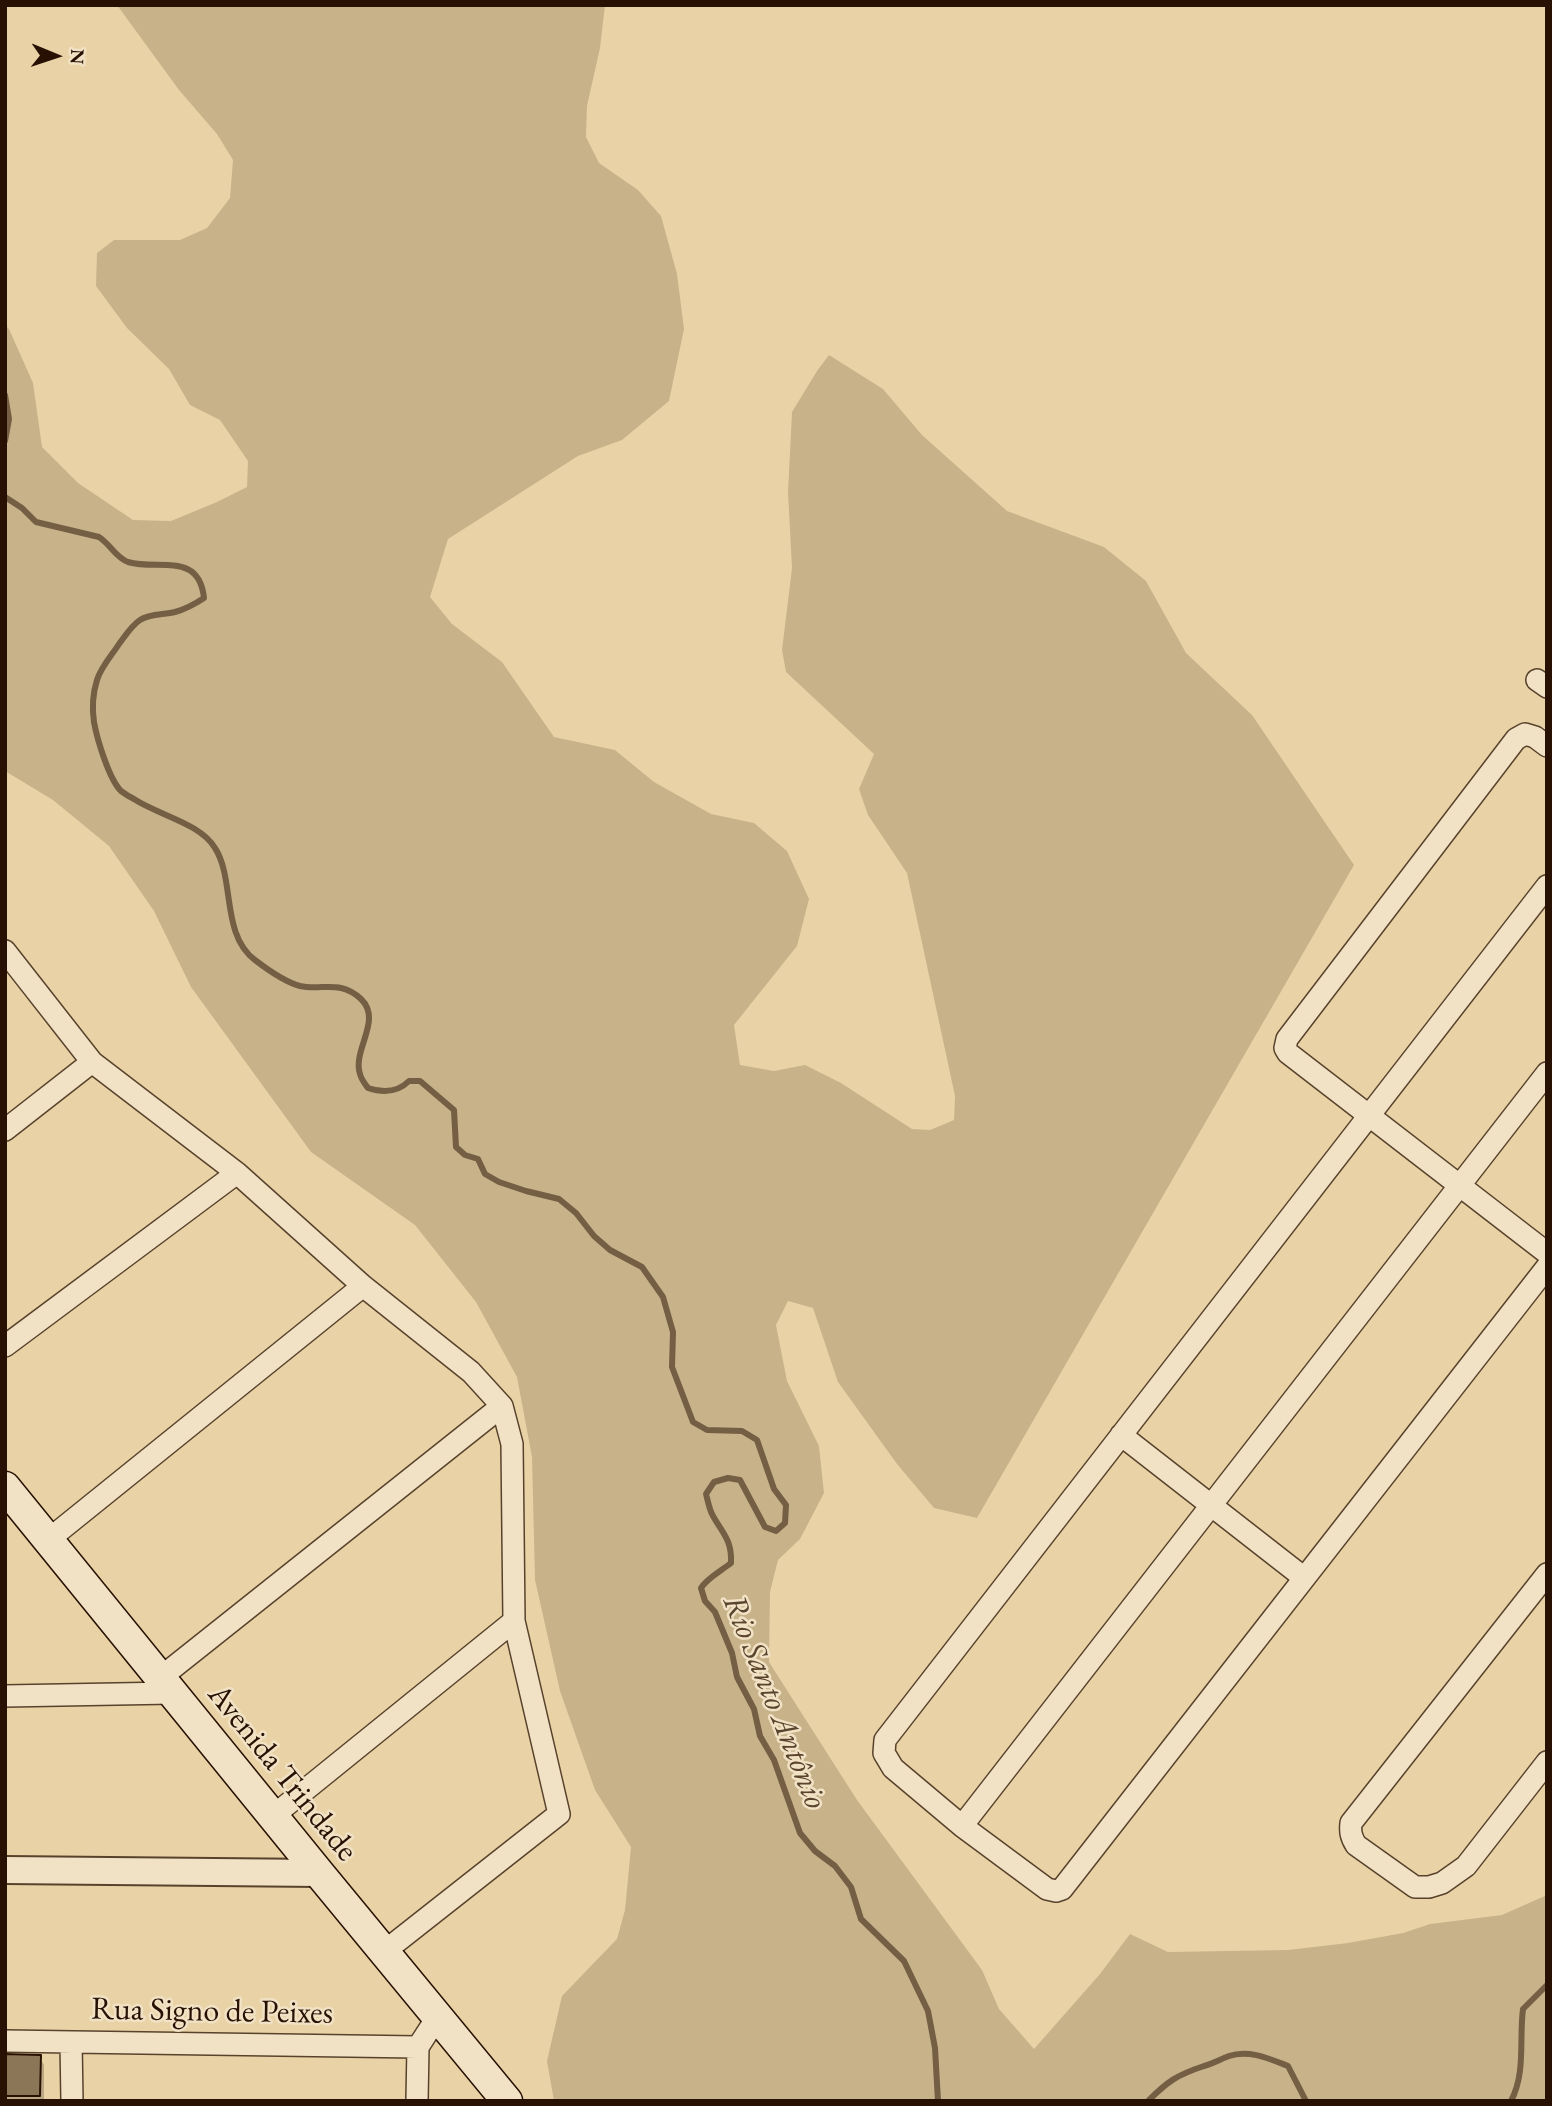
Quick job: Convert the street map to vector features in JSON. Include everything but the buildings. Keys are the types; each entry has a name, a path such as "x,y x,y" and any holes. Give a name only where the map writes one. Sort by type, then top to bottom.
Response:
{"main road":[{"name":"Avenida Trindade","path":"5,1487 507,2101"}],"street":[{"path":"1547,746 1530,735 1525,734 1516,739 1287,1040 1285,1048 1547,1253"},
{"path":"1547,886 884,1740 884,1753 893,1768 962,1826 1046,1889 1062,1889 1547,1266"},
{"path":"5,951 92,1062 237,1174 363,1286 471,1372 502,1406 512,1444 514,1620 559,1814 385,1951"},
{"path":"5,1130 92,1062"},
{"path":"962,1826 1547,1073"},
{"path":"5,1346 237,1174"},
{"path":"48,1540 363,1286"},
{"path":"5,1696 166,1686 502,1406"},
{"path":"1121,1436 1303,1577"},
{"path":"1547,1574 1352,1823 1352,1838 1356,1845 1415,1887 1442,1883 1466,1866 1547,1762"},
{"path":"273,1816 514,1620"},
{"path":"5,1870 319,1873"},
{"path":"417,2101 418,2047 438,2015"},
{"name":"Rua Signo de Peixes","path":"5,2041 418,2047"},
{"path":"71,2042 72,2101"}],"shaded area":[{"path":"117,5 605,5 600,48 587,106 586,137 599,163 638,190 661,216 677,274 684,329 669,401 622,440 578,456 448,539 430,597 452,624 502,662 554,737 615,750 654,782 711,814 754,823 787,851 809,899 797,946 734,1025 740,1065 774,1071 805,1065 841,1083 912,1129 930,1130 954,1120 955,1096 907,873 868,815 859,789 874,754 786,672 782,650 792,568 788,492 792,412 829,355 883,389 922,435 1007,511 1104,547 1146,581 1186,653 1252,715 1354,865 977,1518 934,1508 897,1464 838,1382 813,1308 788,1301 776,1325 787,1381 819,1446 824,1493 800,1539 778,1560 770,1592 769,1662 857,1800 982,1970 999,2009 1034,2049 1100,1974 1130,1934 1168,1952 1288,1950 1348,1943 1403,1933 1430,1924 1502,1915 1547,1895 1547,2101 554,2101 547,2061 562,1996 617,1939 625,1910 631,1847 595,1790 560,1691 535,1580 532,1457 517,1377 476,1302 415,1225 311,1152 191,987 154,911 109,846 53,800 5,771 5,325 33,383 42,447 78,483 133,520 171,521 247,487 248,461 220,420 190,405 169,369 127,328 96,286 97,253 114,240 180,240 207,228 230,198 233,160 217,134 179,90"}],"waterway":[{"name":"Rio Santo Antônio","path":"5,395 9,419 5,441"},
{"name":"Rio Santo Antônio","path":"5,497 22,508 36,522 99,537 128,562 176,566 186,568 194,574 201,583 204,598 183,609 148,616 137,622 101,670 93,701 94,722 112,778 121,791 189,826 208,839 221,861 237,936 244,949 255,960 294,984 338,987 361,999 369,1016 359,1065 361,1078 368,1088 390,1090 409,1081 420,1081 454,1110 456,1147 465,1155 478,1159 485,1174 499,1182 559,1199 576,1213 594,1236 610,1250 642,1267 663,1297 673,1332 672,1367 693,1422 707,1430 742,1431 757,1440 774,1489 786,1505 785,1523 776,1531 765,1527 740,1480 728,1478 714,1482 706,1494 712,1513 728,1543 731,1563 701,1588 705,1601 715,1612 732,1653 737,1677 754,1709 760,1736 774,1760 800,1833 815,1851 835,1866 851,1887 861,1919 904,1961 928,2011 935,2048 938,2101"},
{"path":"1511,2101 1519,2079 1523,2009 1547,1985"},
{"path":"1148,2101 1180,2076 1237,2054 1259,2056 1288,2066 1306,2101"}]}
